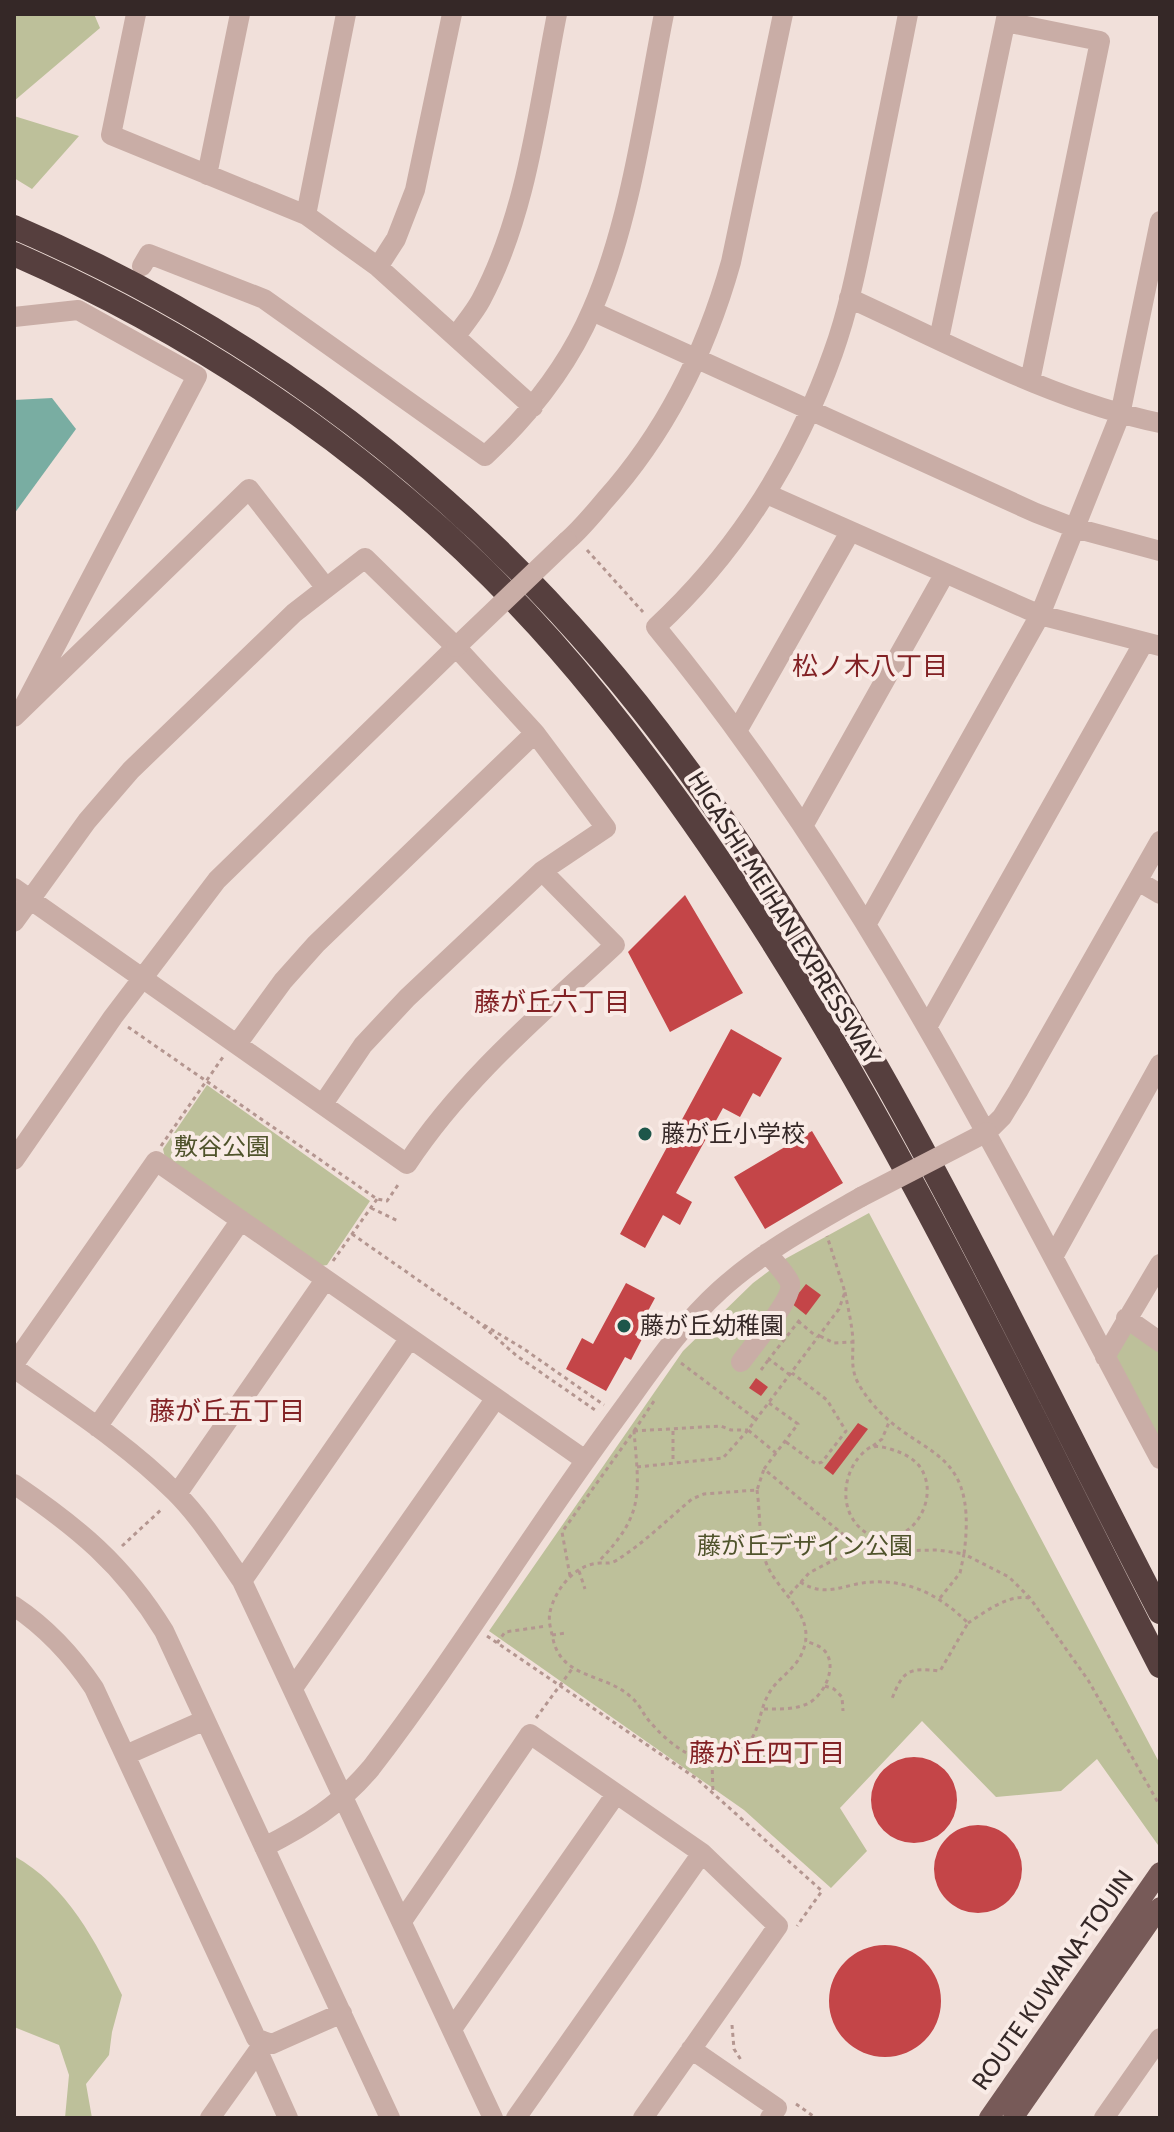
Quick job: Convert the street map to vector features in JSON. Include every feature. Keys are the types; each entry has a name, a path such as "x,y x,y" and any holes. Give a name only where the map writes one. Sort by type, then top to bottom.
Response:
{"highway":[{"name":"HIGASHI-MEIHAN EXPRESSWAY","path":"14,227 158,296 222,333 339,412 401,461 476,529 552,605 615,676 678,756 741,846 796,929 856,1032 940,1182 1160,1612"},
{"name":"HIGASHI-MEIHAN EXPRESSWAY","path":"14,254 146,318 196,346 324,433 383,479 460,548 534,623 596,693 721,861 828,1035 919,1195 1160,1666"}],"main road":[{"name":"ROUTE KUWANA-TOUIN","path":"989,2118 1160,1872"},
{"name":"ROUTE KUWANA-TOUIN","path":"1013,2118 1160,1907"}],"street":[{"path":"136,14 111,135 306,215 378,267 533,407"},
{"path":"207,175 240,14"},
{"path":"306,215 346,14"},
{"path":"378,267 396,239 415,190 452,14"},
{"path":"456,336 479,303 508,234 527,163 557,14"},
{"path":"142,266 149,254 264,299 485,456 533,407 560,369 592,311 621,226 664,14"},
{"path":"14,1160 142,978 217,880 456,647 575,544 667,418 698,359 731,262 783,14"},
{"path":"908,14 849,298 833,352 810,410 767,494 716,563 656,627 737,731 867,923 987,1132 1160,1459"},
{"path":"939,339 1007,18 1100,41 1030,381"},
{"path":"867,923 1040,615 1120,415 1160,221"},
{"path":"849,298 1030,381 1120,415 1160,423"},
{"path":"14,317 78,310 115,325 197,376 19,711"},
{"path":"592,311 994,495 1075,528 1160,551"},
{"path":"19,711 249,489 326,588"},
{"path":"767,494 1040,615 1152,644 927,1027"},
{"path":"737,731 850,532"},
{"path":"14,922 22,894 131,770 294,613 365,558 456,647 535,733 606,828 542,871 407,998 363,1045 323,1104"},
{"path":"803,826 944,575"},
{"path":"235,1042 316,944 535,733"},
{"path":"264,1847 320,1816 344,1797 382,1754 585,1460 683,1327 720,1290 767,1253 809,1226 987,1132 1002,1117 1160,841"},
{"path":"22,894 407,1164 431,1127 461,1093 615,945 542,871"},
{"path":"1138,881 1160,894"},
{"path":"1053,1257 1160,1064"},
{"path":"493,2118 242,1581 177,1494 139,1459 14,1366 156,1161 585,1460"},
{"path":"97,1427 241,1220"},
{"path":"741,1362 786,1300 791,1288 789,1280 767,1253"},
{"path":"1105,1357 1160,1264"},
{"path":"177,1494 324,1279"},
{"path":"1126,1318 1160,1342"},
{"path":"242,1581 410,1338"},
{"path":"293,1688 496,1398"},
{"path":"14,1484 67,1520 99,1547 137,1591 164,1631 390,2118"},
{"path":"14,1606 45,1629 80,1666 94,1688 260,2046 288,2118"},
{"path":"126,1755 205,1720"},
{"path":"402,1921 530,1734 702,1853 778,1926 643,2118"},
{"path":"452,2029 616,1794"},
{"path":"516,2118 702,1853"},
{"path":"210,2118 260,2046 272,2044 342,2013"},
{"path":"1104,2118 1160,2038"},
{"path":"691,2049 777,2108 770,2118"}],"path":[{"path":"575,544 656,627"},
{"path":"127,1026 377,1199 387,1201 404,1176 407,1164"},
{"path":"156,1161 160,1148 235,1042"},
{"path":"324,1279 377,1199"},
{"path":"371,1208 398,1221"},
{"path":"826,1232 845,1292 853,1342 851,1360 859,1385 873,1406 943,1457 958,1477 968,1514 964,1554 960,1573 940,1598"},
{"path":"352,1234 604,1405"},
{"path":"637,1467 723,1458 757,1420 819,1337 839,1309 845,1292"},
{"path":"761,1370 800,1319 819,1337 834,1343 853,1342"},
{"path":"477,1321 517,1356 605,1416"},
{"path":"674,1358 757,1420"},
{"path":"769,1359 827,1400 846,1431 822,1462 816,1464 786,1442"},
{"path":"570,1576 562,1532 656,1398"},
{"path":"757,1490 704,1494 692,1499 614,1563 597,1563 570,1576 556,1596 547,1626 554,1647 572,1669 632,1697 658,1730 676,1746 695,1758 712,1762 727,1759 741,1751 760,1727 767,1696 802,1654 805,1641 799,1610 769,1571 764,1556 757,1490 764,1469 798,1424 769,1403"},
{"path":"870,1447 897,1451 917,1463 926,1479 925,1504 912,1526 892,1537 870,1535 855,1524 848,1510 846,1487 852,1469 863,1452 870,1447 882,1439 890,1420"},
{"path":"634,1431 721,1426 731,1430 748,1430 776,1453"},
{"path":"597,1563 628,1527 636,1501 634,1431"},
{"path":"673,1431 673,1464"},
{"path":"764,1469 851,1541 888,1551 938,1550 964,1554 1009,1577 1030,1598 1088,1680 1160,1806"},
{"path":"118,1550 177,1494"},
{"path":"865,1545 870,1535"},
{"path":"789,1595 809,1573 845,1554 851,1541"},
{"path":"579,1571 585,1589"},
{"path":"800,1582 819,1591 873,1582 922,1589 940,1598 968,1623"},
{"path":"891,1701 897,1684 908,1672 918,1668 940,1671 968,1623 1002,1604 1018,1598 1030,1598"},
{"path":"497,1644 505,1632 547,1626"},
{"path":"482,1633 697,1779 822,1891 794,1930"},
{"path":"552,1635 566,1633"},
{"path":"763,1709 802,1706 817,1698 825,1686 829,1658 822,1648 805,1641"},
{"path":"530,1734 535,1720 572,1669"},
{"path":"825,1686 842,1697 843,1711"},
{"path":"712,1762 713,1793"},
{"path":"732,2019 734,2049 744,2065"},
{"path":"791,2101 816,2118"}],"green space":[{"path":"14,14 94,14 100,28 14,101"},
{"path":"14,116 79,136 32,189 14,178"},
{"name":"敷谷公園","path":"207,1085 370,1201 327,1265 321,1266 165,1158 163,1149"},
{"name":"藤が丘デザイン公園","path":"869,1213 1160,1764 1158,1845 1097,1759 1061,1791 996,1797 922,1721 840,1808 867,1851 831,1888 744,1810 489,1631 683,1351 753,1283 785,1259"},
{"path":"1133,1332 1160,1351 1160,1443 1114,1359 1126,1335"},
{"path":"14,1856 50,1882 65,1899 102,1955 122,1995 109,2055 86,2084 92,2118 65,2118 69,2075 59,2045 14,2027"}],"water":[{"path":"52,398 76,429 14,514 14,400"}],"building":[{"path":"685,895 743,993 670,1032 628,952"},
{"path":"731,1029 782,1058 760,1097 753,1093 740,1117 723,1108 676,1193 692,1202 680,1225 663,1215 645,1248 620,1234"},
{"path":"812,1131 843,1183 765,1229 734,1177"},
{"path":"626,1283 655,1298 635,1335 642,1339 631,1360 625,1357 606,1391 566,1369 582,1338 593,1344"},
{"path":"806,1284 821,1295 806,1315 791,1303"},
{"path":"756,1378 768,1387 761,1396 749,1388"},
{"path":"858,1423 868,1429 833,1475 824,1468"},
{"path":"914,1757 930,1761 944,1770 953,1784 957,1800 953,1816 944,1830 930,1839 914,1843 898,1839 884,1830 875,1816 871,1800 875,1784 884,1770 898,1761"},
{"path":"978,1825 1003,1832 1015,1844 1022,1869 1015,1894 1003,1906 978,1913 953,1906 941,1894 934,1869 941,1844 953,1832"},
{"path":"885,1945 907,1949 925,1961 937,1979 941,2001 937,2023 925,2041 907,2053 885,2057 863,2053 845,2041 833,2023 829,2001 833,1979 845,1961 863,1949"}],"place":[{"name":"藤が丘小学校","path":"645,1134"},
{"name":"藤が丘幼稚園","path":"624,1326"}],"district":[{"name":"松ノ木八丁目","path":"870,666"},
{"name":"藤が丘六丁目","path":"552,1002"},
{"name":"藤が丘五丁目","path":"227,1411"},
{"name":"藤が丘四丁目","path":"767,1753"}]}
